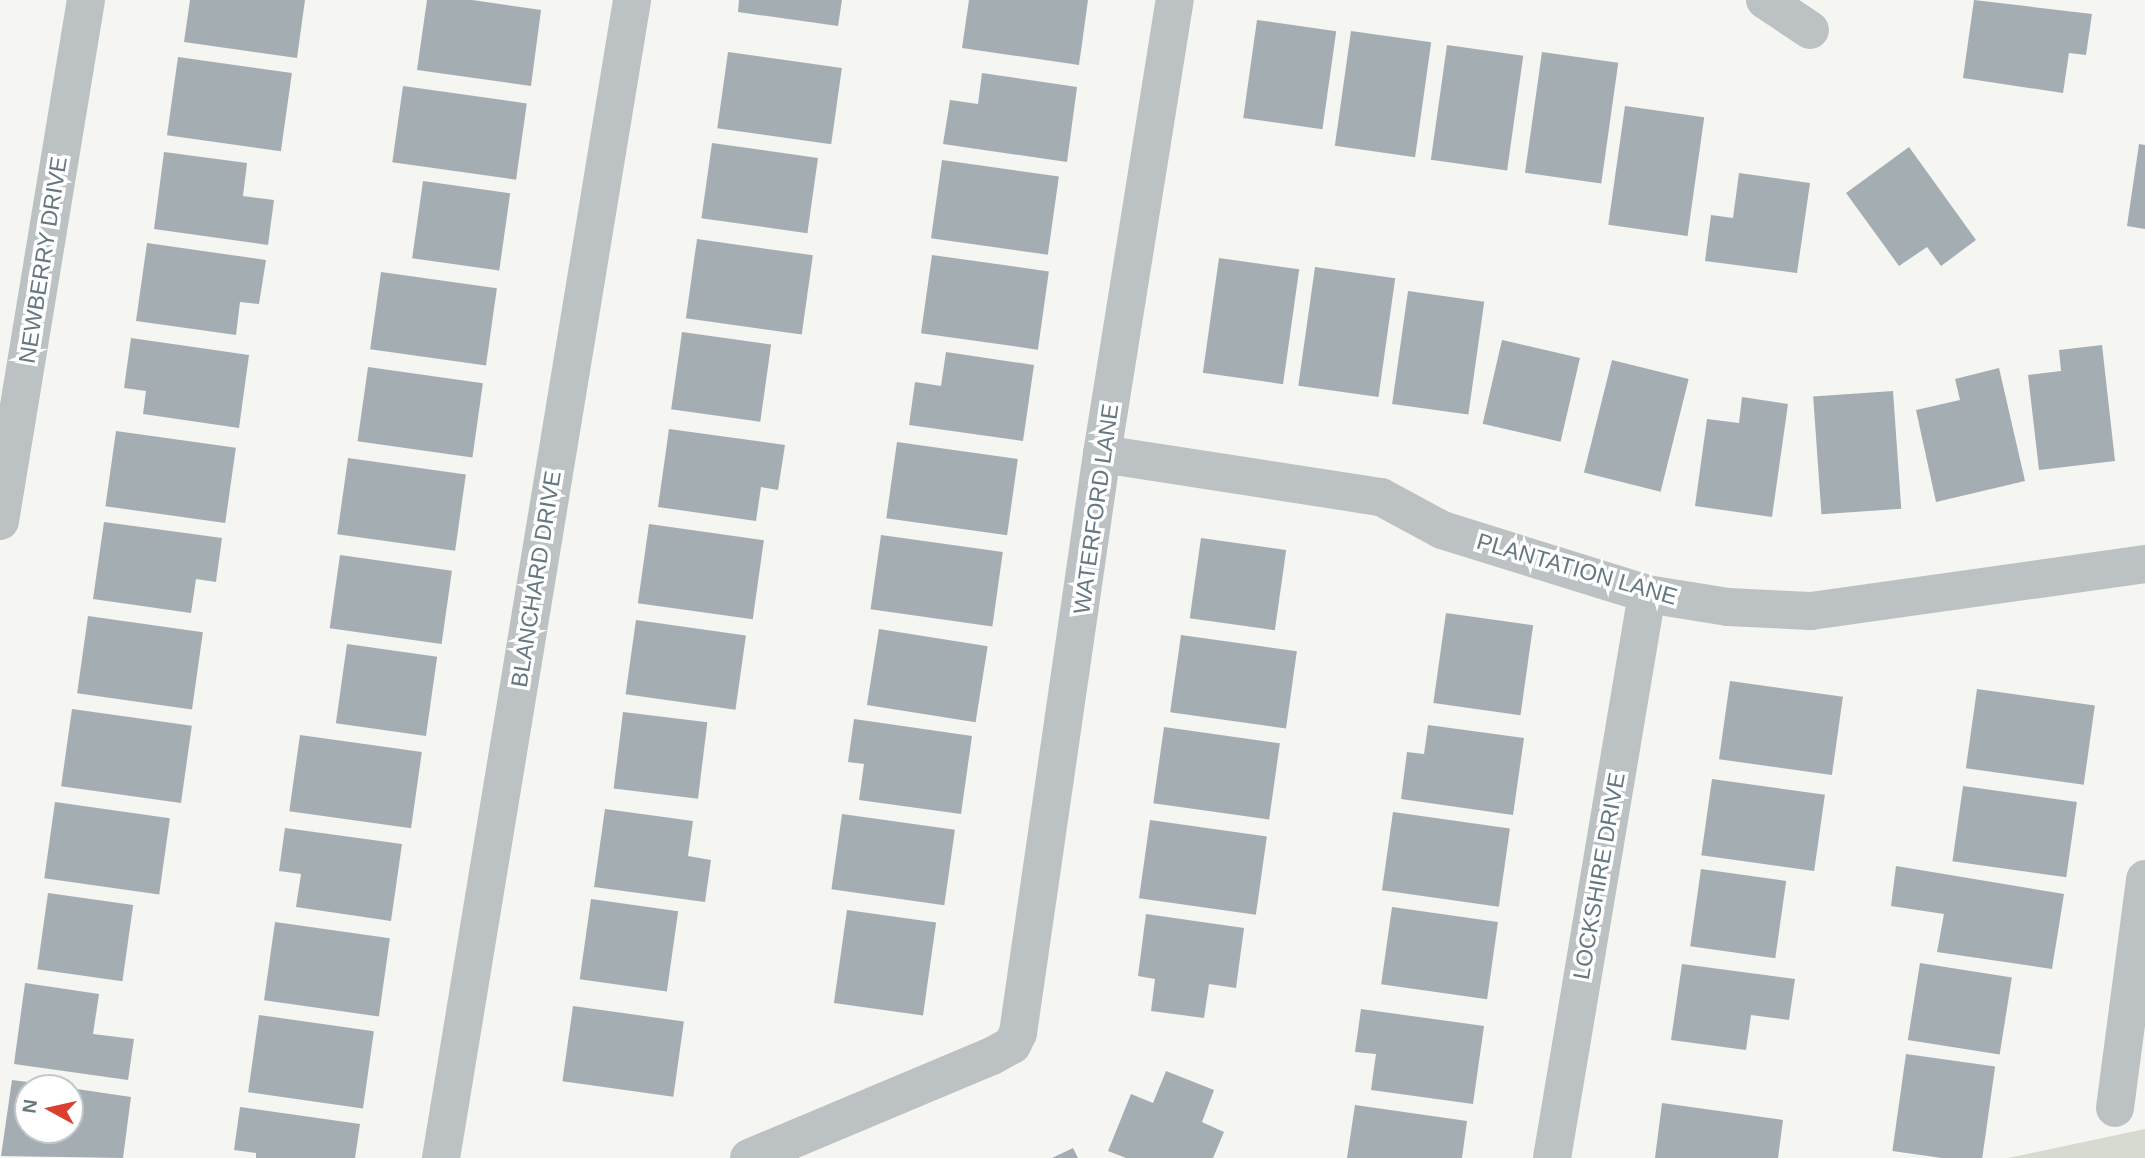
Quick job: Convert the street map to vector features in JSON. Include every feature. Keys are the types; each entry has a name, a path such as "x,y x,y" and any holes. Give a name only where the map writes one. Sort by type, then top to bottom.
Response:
{"street":[{"name":"NEWBERRY DRIVE","path":"0,521 86,0"},
{"name":"BLANCHARD DRIVE","path":"441,1158 632,0"},
{"name":"WATERFORD LANE","path":"749,1158 992,1056 1012,1045 1023,1020 1102,454 1175,0"},
{"path":"1765,0 1810,30"},
{"name":"PLANTATION LANE","path":"1102,454 1381,497 1442,530 1647,594 1728,607 1811,611 2145,564"},
{"name":"LOCKSHIRE DRIVE","path":"1552,1158 1647,594"},
{"path":"2115,1108 2145,879"}],"shaded area":[{"path":"2145,1129 2145,1158 2007,1158 2018,1156"}],"building":[{"path":"190,0 305,0 297,58 184,42"},
{"path":"427,0 472,0 541,10 531,86 417,70"},
{"path":"739,0 842,0 838,26 738,12"},
{"path":"969,0 1088,0 1079,65 962,48"},
{"path":"1974,0 2092,14 2086,55 2069,53 2063,93 1963,78"},
{"path":"1257,20 1336,31 1322,129 1243,118"},
{"path":"1351,31 1431,42 1415,157 1335,146"},
{"path":"1447,45 1523,56 1507,171 1431,160"},
{"path":"728,52 842,68 831,144 717,128"},
{"path":"1542,52 1618,63 1601,184 1525,173"},
{"path":"178,57 292,73 281,151 167,135"},
{"path":"982,73 1077,87 1067,162 943,144 950,100 978,104"},
{"path":"403,86 527,103 516,180 392,162"},
{"path":"1625,106 1704,117 1688,236 1608,225"},
{"path":"712,143 818,158 807,233 701,218"},
{"path":"2139,144 2145,145 2145,229 2127,226"},
{"path":"1909,147 1976,240 1941,266 1927,247 1899,266 1846,193"},
{"path":"164,152 247,163 243,196 274,200 268,245 154,229"},
{"path":"942,160 1059,176 1048,255 931,238"},
{"path":"1739,173 1810,183 1797,273 1705,261 1711,215 1733,218"},
{"path":"423,181 510,193 499,270 412,258"},
{"path":"697,239 813,255 802,335 686,318"},
{"path":"147,243 266,260 259,304 240,302 236,335 136,321"},
{"path":"932,255 1049,271 1038,350 921,333"},
{"path":"1219,258 1299,269 1283,384 1203,373"},
{"path":"1315,267 1395,278 1379,397 1298,386"},
{"path":"381,272 497,288 486,366 370,349"},
{"path":"1408,291 1484,302 1468,415 1392,404"},
{"path":"682,332 771,345 760,422 671,409"},
{"path":"131,338 249,355 239,428 143,414 146,391 124,388"},
{"path":"1502,340 1580,358 1561,442 1483,424"},
{"path":"2102,345 2115,461 2039,470 2028,375 2061,371 2059,350"},
{"path":"946,352 1034,365 1023,441 909,425 915,382 941,386"},
{"path":"1612,360 1689,379 1661,492 1584,473"},
{"path":"368,367 483,383 472,457 358,441"},
{"path":"1999,368 2025,481 1936,502 1916,410 1960,400 1955,379"},
{"path":"1893,391 1901,509 1821,514 1813,397"},
{"path":"1742,397 1788,404 1772,517 1695,506 1707,419 1739,423"},
{"path":"669,429 785,445 778,490 761,487 756,521 658,507"},
{"path":"116,431 236,448 225,523 105,506"},
{"path":"897,442 1018,459 1007,535 886,518"},
{"path":"348,458 466,475 455,551 337,534"},
{"path":"104,522 222,538 216,582 196,579 191,613 93,599"},
{"path":"649,524 764,540 753,619 638,603"},
{"path":"881,535 1003,552 992,626 871,609"},
{"path":"1201,538 1286,550 1275,630 1190,618"},
{"path":"340,555 452,571 442,644 330,628"},
{"path":"1446,613 1533,625 1520,715 1433,703"},
{"path":"88,616 203,632 192,709 77,693"},
{"path":"636,620 746,635 735,710 626,694"},
{"path":"879,629 988,646 976,722 867,705"},
{"path":"1181,635 1297,651 1286,729 1170,712"},
{"path":"347,644 437,657 426,736 336,723"},
{"path":"1730,681 1843,697 1832,775 1719,759"},
{"path":"1977,689 2095,706 2084,785 1966,768"},
{"path":"72,709 192,726 181,803 61,786"},
{"path":"623,712 707,722 698,799 614,788"},
{"path":"854,719 972,736 961,814 859,800 864,764 848,762"},
{"path":"1428,725 1524,738 1513,815 1401,799 1407,752 1424,754"},
{"path":"1164,727 1280,743 1269,820 1153,803"},
{"path":"300,735 422,752 411,828 289,811"},
{"path":"1712,779 1825,795 1814,871 1701,855"},
{"path":"1963,786 2077,802 2066,877 1952,861"},
{"path":"55,802 170,818 159,894 44,878"},
{"path":"605,809 693,821 688,856 711,860 705,902 594,887"},
{"path":"1393,812 1510,828 1499,907 1382,890"},
{"path":"842,814 955,830 944,905 831,889"},
{"path":"1150,820 1267,836 1256,915 1139,898"},
{"path":"285,828 402,844 391,921 296,907 301,874 279,871"},
{"path":"1896,866 2064,894 2052,969 1937,952 1944,914 1891,906"},
{"path":"1701,869 1786,881 1775,958 1690,946"},
{"path":"48,893 133,905 122,981 37,969"},
{"path":"591,899 678,911 667,991 580,979"},
{"path":"1392,907 1498,922 1487,999 1381,984"},
{"path":"847,910 936,923 923,1016 834,1003"},
{"path":"1146,914 1244,928 1236,988 1209,984 1204,1018 1151,1011 1155,979 1138,976"},
{"path":"275,922 390,938 379,1016 264,1000"},
{"path":"1920,963 2012,978 2000,1055 1908,1040"},
{"path":"1682,964 1795,979 1789,1020 1751,1015 1746,1050 1671,1040"},
{"path":"25,983 99,994 93,1034 134,1039 128,1080 14,1064"},
{"path":"573,1006 684,1022 673,1097 562,1081"},
{"path":"1361,1009 1484,1026 1473,1104 1371,1090 1376,1054 1355,1052"},
{"path":"259,1015 374,1031 363,1108 248,1092"},
{"path":"1906,1054 1995,1067 1982,1158 1942,1158 1892,1151"},
{"path":"1166,1071 1214,1090 1202,1122 1224,1132 1213,1158 1126,1158 1108,1151 1131,1094 1153,1103"},
{"path":"12,1080 14,1144 84,1144 84,1090 131,1097 123,1158 1,1156"},
{"path":"1662,1103 1783,1120 1778,1158 1655,1158"},
{"path":"1355,1105 1467,1121 1462,1158 1347,1158"},
{"path":"240,1107 360,1124 355,1158 256,1158 256,1153 234,1150"},
{"path":"1073,1148 1078,1158 1052,1158"}]}
